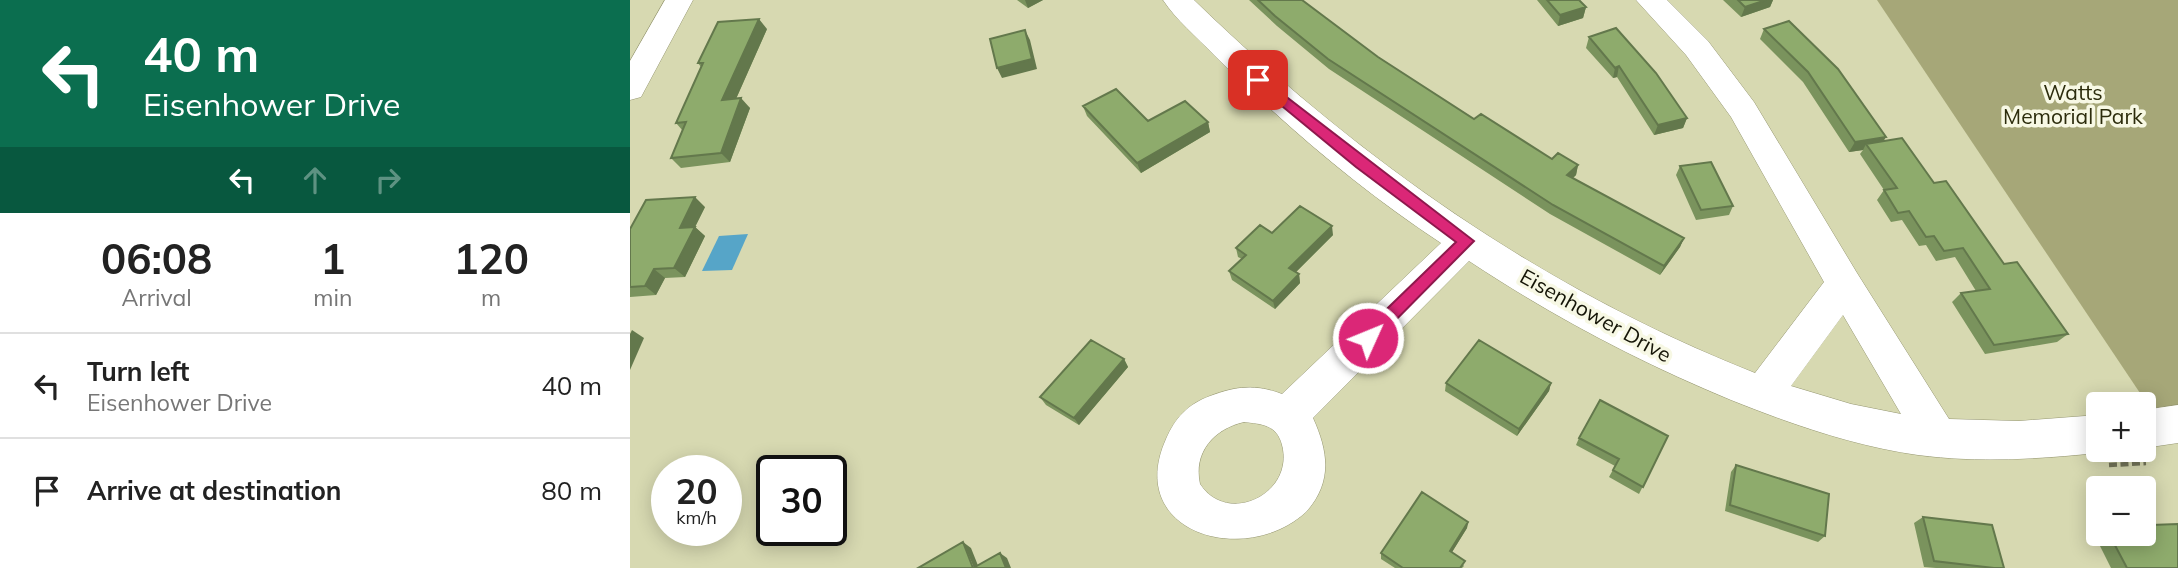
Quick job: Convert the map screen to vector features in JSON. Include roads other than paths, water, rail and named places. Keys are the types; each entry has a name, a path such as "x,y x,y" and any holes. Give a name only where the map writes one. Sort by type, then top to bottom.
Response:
{"street":[{"path":"630,89 641,49 678,0"},
{"name":"Eisenhower Drive","path":"1177,0 1220,45 1277,97 1361,164 1467,241 1602,322 1673,359 1822,415 1938,438 2056,439 2086,446"},
{"path":"1650,0 1697,48 1743,110 1844,284 1938,438"},
{"path":"1288,415 1467,241"},
{"path":"1762,394 1844,284"},
{"path":"2156,442 2178,425"}],"water":[{"path":"748,234 732,270 702,271 719,236"}],"park label":[{"name":"Watts Memorial Park","path":"2073,104"}]}
